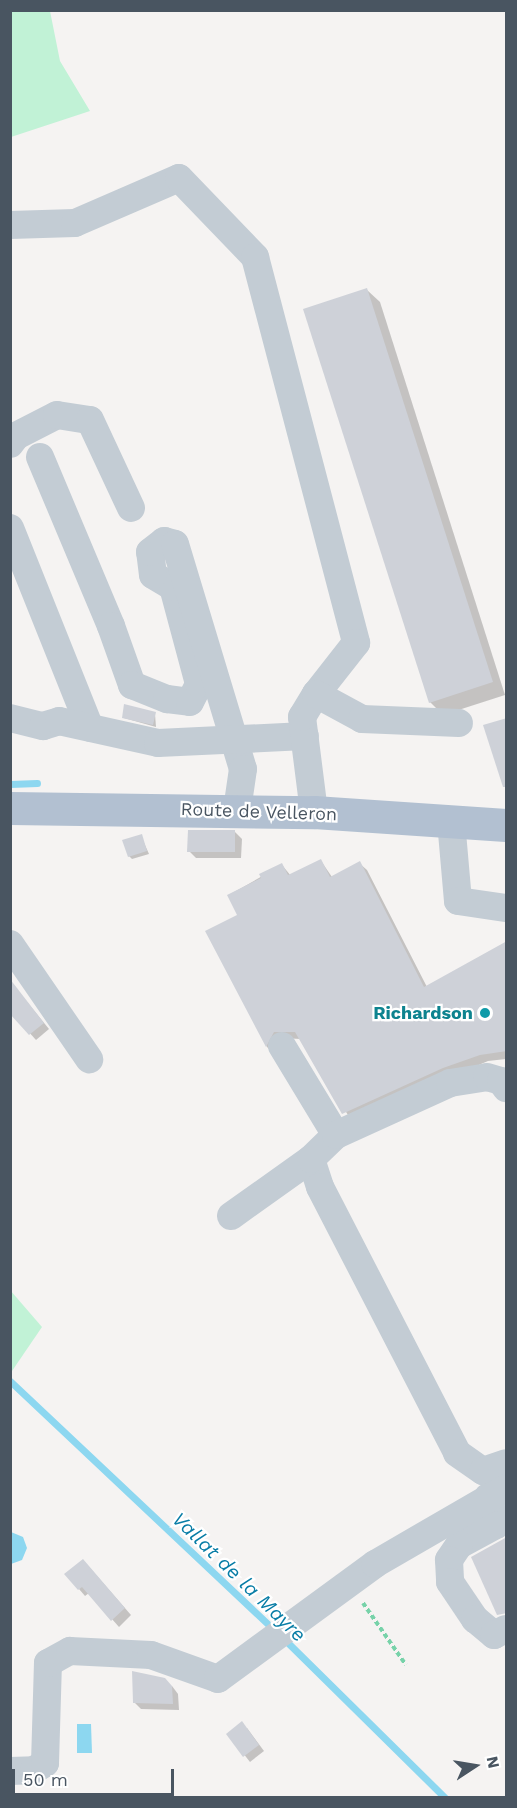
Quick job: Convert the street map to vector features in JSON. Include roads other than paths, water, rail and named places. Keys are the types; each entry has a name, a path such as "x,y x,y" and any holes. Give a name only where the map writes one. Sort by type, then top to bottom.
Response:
{"main road":[{"name":"Route de Velleron","path":"10,808 314,812 507,825"}],"lane":[{"path":"10,225 75,223 179,178 255,257 356,643 316,694 302,717 314,812"},
{"path":"10,444 16,436 57,415 90,420 131,508"},
{"path":"40,457 111,626 132,685 167,699 190,702 199,684 173,587 153,575 150,552 164,541 175,544 243,769 237,810"},
{"path":"10,528 90,728"},
{"path":"316,694 362,719 459,723"},
{"path":"10,718 43,726 60,721 158,743 305,736"},
{"path":"451,821 458,902 507,908"},
{"path":"10,944 89,1059"},
{"path":"282,1046 336,1135"},
{"path":"231,1216 311,1159 336,1135 450,1083 487,1077 501,1081 507,1088"},
{"path":"311,1159 320,1187 457,1453 483,1471 507,1463"},
{"path":"10,1771 34,1770 45,1763 48,1663 70,1651 151,1655 218,1679 277,1638 351,1581 432,1528 497,1492 501,1523 459,1545 449,1560 450,1582 476,1619 494,1635 507,1629"}],"water":[{"path":"11,1532 23,1537 27,1548 22,1560 11,1564"},
{"path":"77,1724 91,1724 92,1753 77,1753"}],"waterway":[{"path":"10,784 37,783"},
{"name":"Vallat de la Mayre","path":"10,1381 274,1630"},
{"name":"Vallat de la Mayre","path":"284,1639 445,1798"}],"place":[{"name":"Richardson","path":"485,1013"}]}
